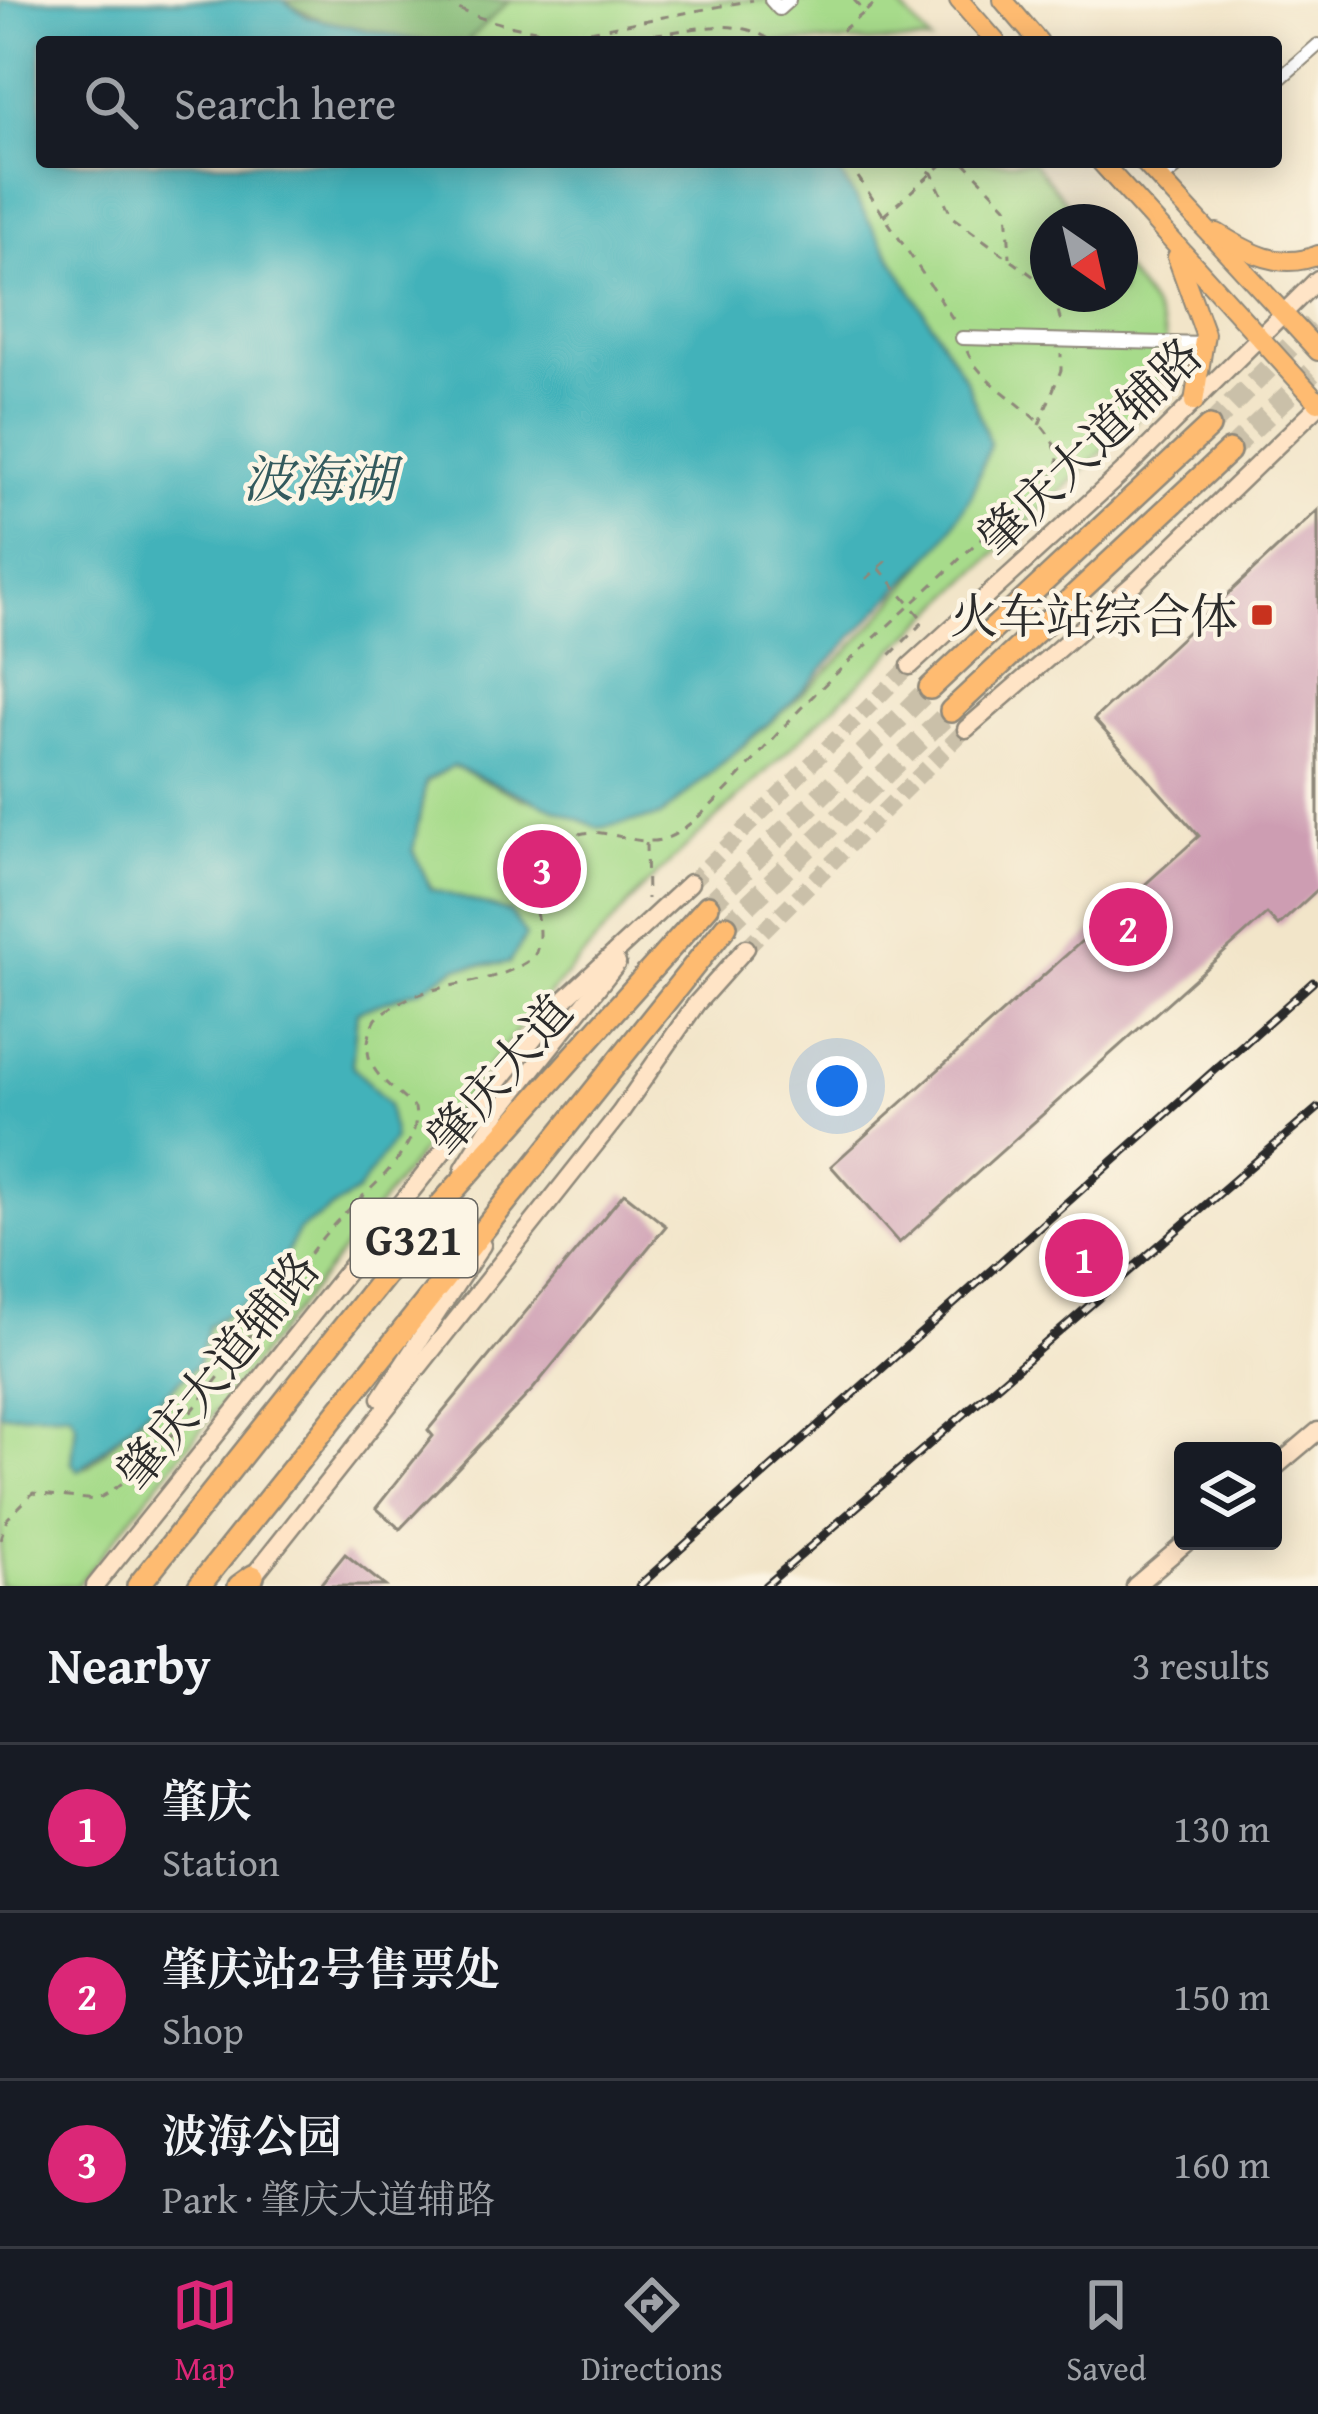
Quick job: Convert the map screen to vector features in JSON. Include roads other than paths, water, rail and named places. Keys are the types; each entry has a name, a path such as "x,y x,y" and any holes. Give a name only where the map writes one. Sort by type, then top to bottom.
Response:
{"highway":[{"path":"930,688 1209,427"},
{"path":"951,711 1229,451"},
{"name":"肇庆大道","path":"138,1586 443,1202 708,906"},
{"name":"肇庆大道","path":"199,1586 726,926"}],"main road":[{"path":"959,0 991,36"},
{"path":"1003,0 1034,36"},
{"path":"1106,168 1318,404"},
{"path":"1149,168 1318,351"},
{"path":"1170,242 1195,219"},
{"path":"1195,219 1260,257 1302,261 1318,255"},
{"path":"1170,242 1202,313 1205,344 1194,402"}],"street":[{"path":"771,0 779,9 789,0"},
{"path":"1282,77 1318,46"},
{"path":"1160,181 1176,168"},
{"name":"肇庆大道辅路","path":"905,665 1194,402 1318,279"},
{"path":"962,338 1205,344"},
{"path":"966,729 1138,579 1318,404"},
{"name":"肇庆大道辅路","path":"95,1586 566,999 690,884"},
{"path":"443,1202 499,1111 648,925"},
{"path":"246,1583 620,1113 696,1004 746,948"},
{"path":"336,1471 479,1250 505,1200"},
{"path":"1282,1461 1318,1431"},
{"path":"1146,1583 1179,1550"}],"water":[{"name":"波海湖","path":"0,0 283,0 307,17 395,36 36,36 36,168 837,168 967,382 990,444 972,494 942,543 787,707 661,816 599,828 453,766 426,781 413,850 431,889 510,912 526,936 509,963 458,967 421,989 357,1011 352,1065 388,1104 394,1139 358,1191 298,1231 268,1289 208,1326 198,1364 79,1471 72,1463 76,1424 70,1413 0,1414"}],"tunnel":[{"path":"1209,427 1318,319"},
{"path":"1229,451 1318,367"},
{"path":"690,883 910,666"},
{"path":"708,906 930,688"},
{"path":"726,926 951,711"},
{"path":"746,948 966,729"}],"railway":[{"path":"639,1586 1313,982"},
{"path":"765,1586 1318,1108"}],"place":[{"name":"火车站综合体","path":"1262,615"},
{"name":"波海公园","path":"542,869"},
{"name":"肇庆站2号售票处","path":"1128,927"},
{"name":"肇庆","path":"1084,1258"}]}
